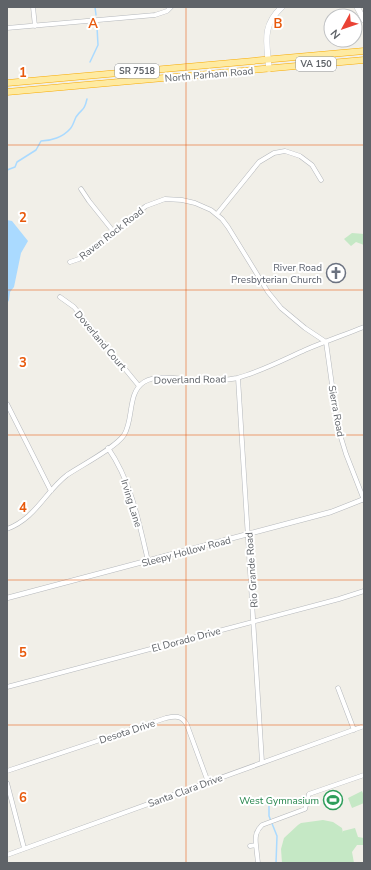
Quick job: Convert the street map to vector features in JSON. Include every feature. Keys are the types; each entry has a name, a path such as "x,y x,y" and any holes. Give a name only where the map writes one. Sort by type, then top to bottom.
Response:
{"highway":[{"name":"VA 150","path":"268,60 364,51"},
{"name":"North Parham Road","path":"7,84 268,60"},
{"name":"VA 150","path":"268,69 364,60"},
{"name":"North Parham Road","path":"7,92 268,69"}],"main road":[{"path":"268,69 268,24 282,7"},
{"path":"357,7 364,20"}],"street":[{"path":"33,7 35,26"},
{"path":"7,28 155,15 167,11 171,7"},
{"path":"217,214 259,162 274,153 285,151 300,156 312,165 321,180"},
{"path":"82,189 89,201 113,231"},
{"name":"Raven Rock Road","path":"70,262 79,259 146,206 165,199 191,202 205,207 217,214 228,227 260,281 276,302 291,317 326,342"},
{"name":"Doverland Court","path":"60,297 74,307 139,386"},
{"name":"Doverland Road","path":"7,529 26,519 36,510 50,491 66,476 120,439 127,431 134,397 139,386 149,380 155,378 208,381 238,378 364,327"},
{"name":"Sierra Road","path":"326,342 338,428 346,454 364,500"},
{"name":"Rio Grande Road","path":"238,378 262,762"},
{"path":"7,404 50,491"},
{"name":"Irving Lane","path":"108,448 126,481 148,561"},
{"name":"Sleepy Hollow Road","path":"7,598 331,512 364,500"},
{"name":"El Dorado Drive","path":"7,687 254,621 339,600 364,591"},
{"path":"338,688 354,730"},
{"name":"Desota Drive","path":"7,771 166,718 177,717 183,719 187,725 208,782"},
{"name":"Santa Clara Drive","path":"7,855 364,726"},
{"path":"258,863 254,857 256,845 255,837 257,830 262,825 305,809 309,794 364,775"},
{"path":"7,783 24,848"},
{"path":"250,846 256,845"}],"green space":[{"path":"352,233 364,234 364,245 356,242 351,246 344,239"},
{"path":"362,791 364,803 352,808 348,798"},
{"path":"323,820 333,822 342,828 343,833 343,831 355,828 358,837 364,838 364,845 357,845 352,852 354,863 282,863 281,849 284,838 301,823"}],"water":[{"path":"7,220 12,221 28,241 21,253 14,287 10,292 7,304"}],"waterway":[{"path":"95,7 96,15"},
{"path":"90,62 98,45 97,27"},
{"path":"7,170 15,167 17,162 36,150 41,141 57,138 67,132 72,126 76,117 84,108 87,99"},
{"path":"269,806 269,816 277,836 276,863"}],"place":[{"name":"River Road Presbyterian Church","path":"336,273"},
{"name":"West Gymnasium","path":"333,800"}]}
